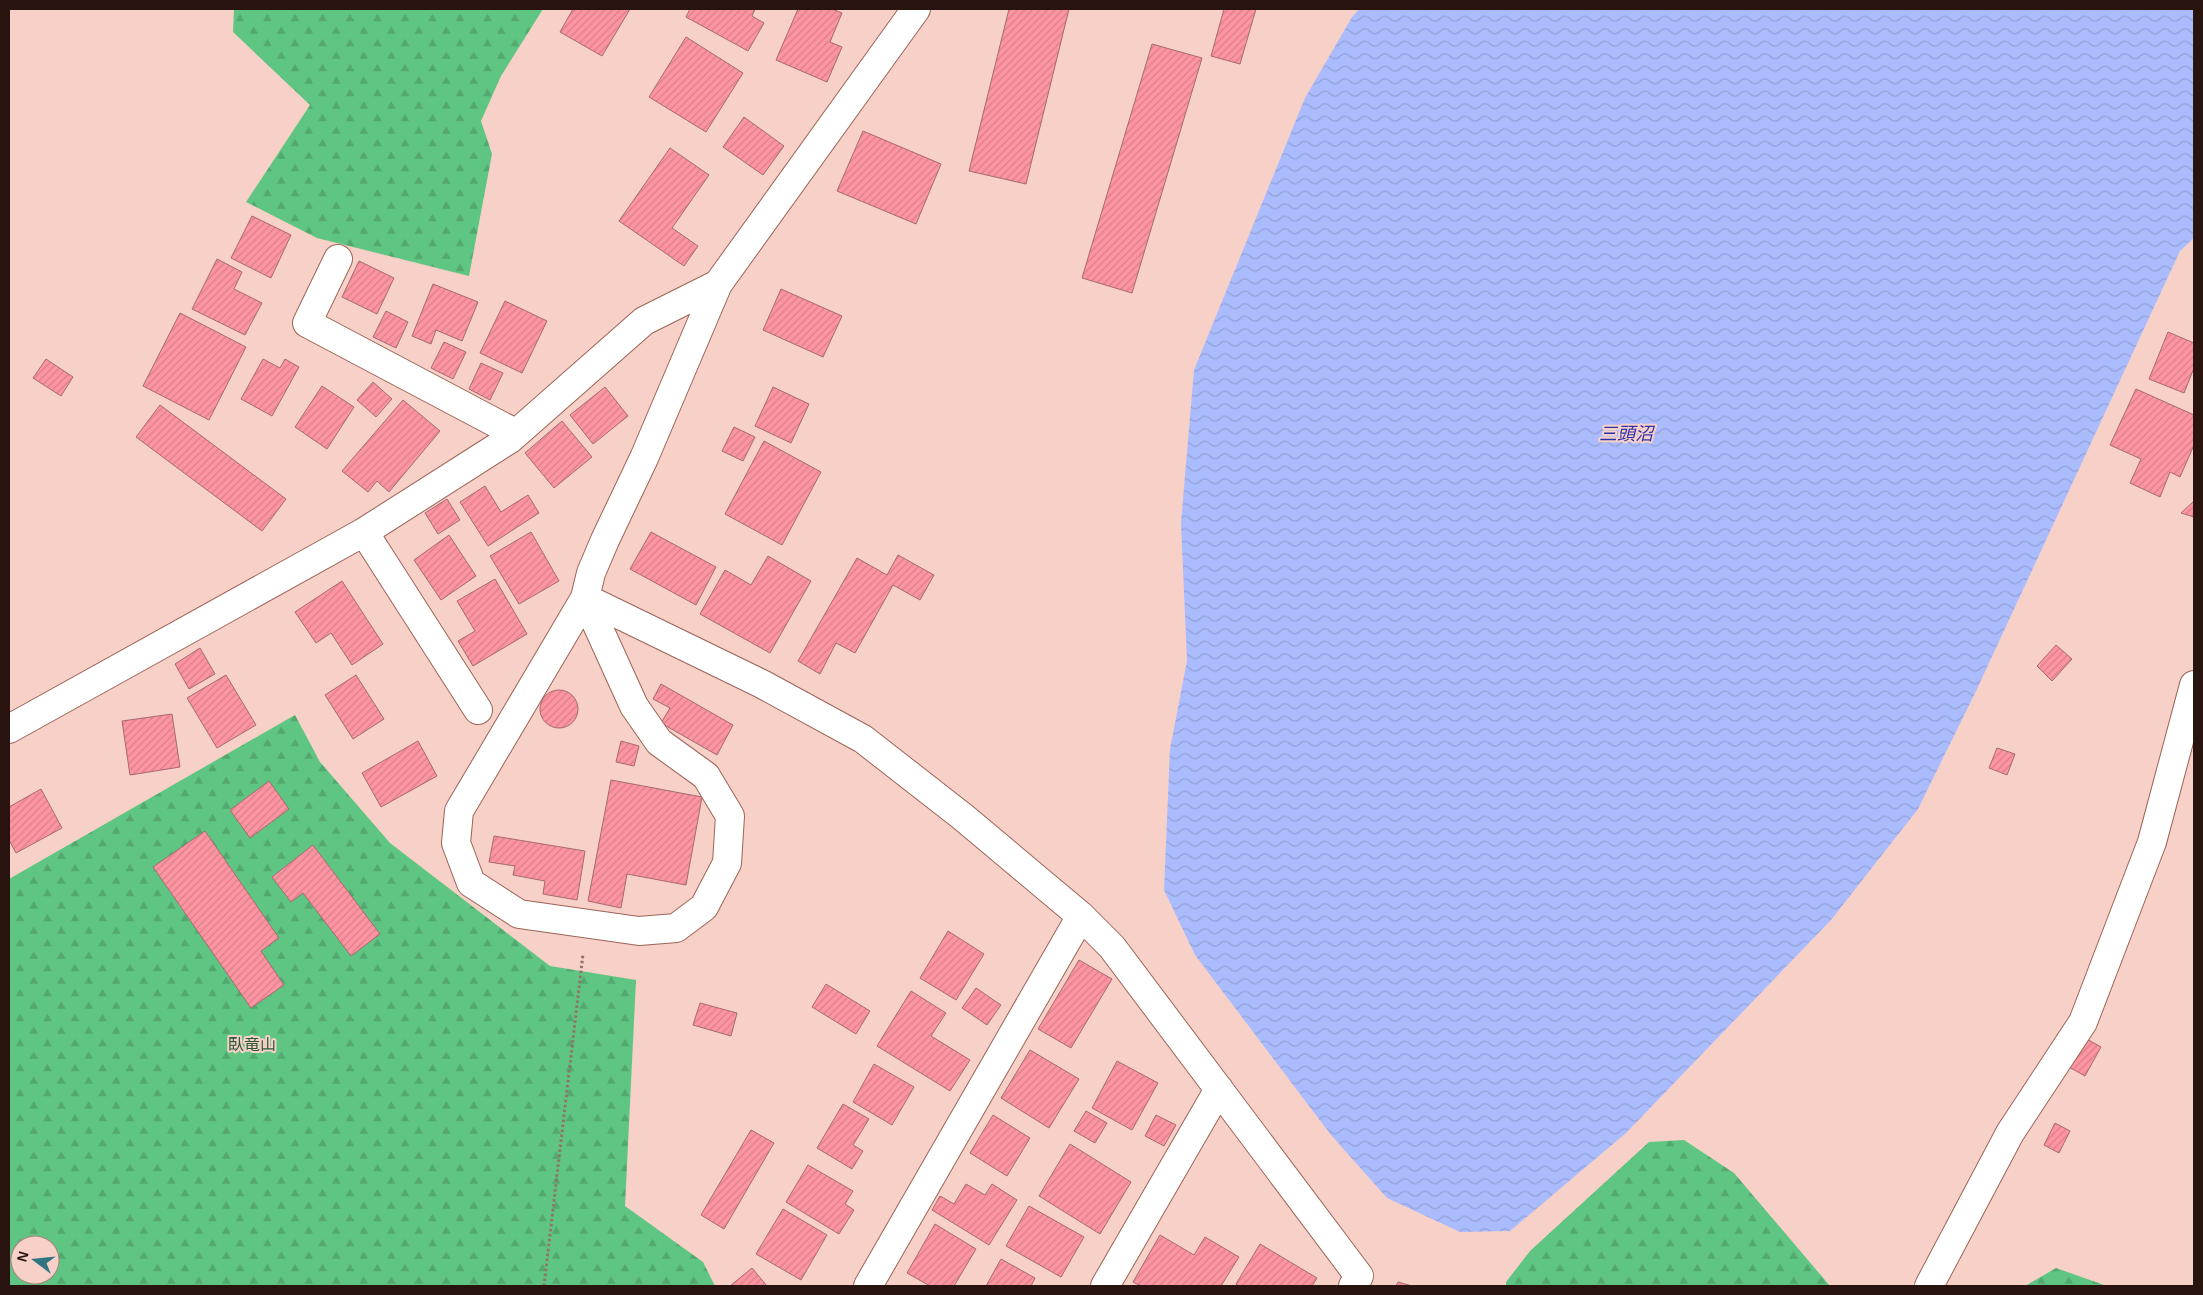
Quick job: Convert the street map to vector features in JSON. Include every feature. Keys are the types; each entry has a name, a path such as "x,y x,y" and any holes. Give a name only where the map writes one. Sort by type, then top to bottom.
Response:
{"street":[{"path":"585,598 634,706 658,742 706,776 730,816 727,863 704,907 676,928 639,931 518,914 471,883 456,843 459,812 585,598 591,573 644,458 718,284 916,9"},
{"path":"338,259 307,323 515,433"},
{"path":"9,729 364,532 515,433 644,320 718,284"},
{"path":"364,532 478,710"},
{"path":"585,598 762,684 863,739 963,817 1082,916 1112,947 1359,1276 1353,1286"},
{"path":"1929,1286 2010,1133 2083,1022 2152,842 2194,685"},
{"path":"868,1286 1082,916"},
{"path":"1105,1286 1219,1089"}],"path":[{"path":"544,1286 586,924"}],"green space":[{"path":"234,9 543,9 501,76 481,121 492,154 469,276 317,238 246,202 310,105 233,32"},
{"name":"臥竜山","path":"295,715 320,762 390,843 550,966 636,980 625,1206 703,1262 715,1286 9,1286 9,879"},
{"path":"1684,1140 1734,1173 1830,1286 1506,1286 1506,1282 1530,1251 1649,1142"},
{"path":"2056,1268 2107,1286 2025,1286"}],"water":[{"name":"三頭沼","path":"1359,9 2194,9 2194,238 2180,251 1976,691 1918,809 1831,920 1626,1133 1510,1231 1460,1232 1387,1198 1331,1135 1195,955 1164,890 1170,749 1187,661 1181,523 1194,370 1305,98 1352,17"}],"building":[{"path":"573,9 630,9 602,56 560,32"},
{"path":"690,9 755,9 752,16 764,23 748,51 686,17"},
{"path":"798,9 832,9 842,13 830,42 842,47 827,82 776,60"},
{"path":"1009,9 1069,9 1026,184 969,171"},
{"path":"1224,9 1256,9 1240,64 1211,56"},
{"path":"686,37 743,73 706,132 649,97"},
{"path":"1152,44 1202,58 1132,293 1082,278"},
{"path":"744,117 784,146 763,175 723,147"},
{"path":"863,131 941,164 916,224 837,191"},
{"path":"670,148 709,175 672,228 698,246 684,266 619,221"},
{"path":"252,216 291,235 271,278 231,258"},
{"path":"217,259 242,272 234,289 262,303 245,335 192,309"},
{"path":"359,261 394,278 377,314 342,297"},
{"path":"433,284 478,302 462,341 436,330 431,344 412,336"},
{"path":"781,289 842,316 823,357 763,330"},
{"path":"505,301 547,321 522,373 480,353"},
{"path":"386,311 408,322 396,348 373,337"},
{"path":"180,313 246,347 209,420 143,386"},
{"path":"2168,332 2194,343 2194,368 2184,393 2149,379"},
{"path":"444,342 466,352 453,379 431,368"},
{"path":"46,359 73,377 61,396 33,378"},
{"path":"263,359 280,368 285,359 299,367 272,416 241,399"},
{"path":"481,363 503,373 490,400 469,389"},
{"path":"373,382 392,399 376,417 357,400"},
{"path":"322,386 354,407 327,449 295,427"},
{"path":"605,387 628,416 593,444 570,415"},
{"path":"773,387 809,404 791,443 755,426"},
{"path":"2136,389 2194,415 2194,445 2180,477 2170,472 2160,497 2130,483 2141,459 2110,445"},
{"path":"403,400 440,431 389,492 377,481 368,492 342,471"},
{"path":"160,405 286,499 262,531 136,437"},
{"path":"562,421 592,457 554,488 525,453"},
{"path":"734,427 755,437 743,461 722,451"},
{"path":"764,441 821,472 782,545 725,514"},
{"path":"485,486 501,512 528,495 539,513 488,546 460,502"},
{"path":"447,499 460,520 438,534 425,513"},
{"path":"2194,501 2194,517 2181,513"},
{"path":"531,532 559,581 519,604 490,556"},
{"path":"651,532 716,567 696,605 630,569"},
{"path":"449,535 476,576 441,600 414,560"},
{"path":"898,555 934,575 920,600 893,585 855,653 836,643 820,674 798,661 857,558 887,575"},
{"path":"768,556 811,581 770,653 700,614 725,570 751,585"},
{"path":"495,579 527,634 473,666 458,641 475,631 457,601"},
{"path":"342,581 383,644 352,665 331,633 316,643 295,612"},
{"path":"2056,645 2072,659 2052,681 2037,666"},
{"path":"200,648 215,674 189,689 175,664"},
{"path":"226,675 256,725 217,748 187,698"},
{"path":"356,675 384,719 353,739 325,695"},
{"path":"661,684 733,725 717,755 661,723 670,708 653,699"},
{"path":"559,690 573,695 578,709 573,723 559,728 545,723 540,709 545,695"},
{"path":"172,714 180,767 130,775 122,721"},
{"path":"418,741 437,776 381,807 362,773"},
{"path":"621,741 639,746 634,766 616,762"},
{"path":"1997,748 2015,754 2007,775 1989,768"},
{"path":"611,780 702,797 686,885 627,874 621,908 588,901"},
{"path":"269,781 289,809 250,838 230,810"},
{"path":"41,789 62,828 16,853 9,840 9,807"},
{"path":"205,831 279,938 261,951 284,985 251,1008 153,867"},
{"path":"494,836 585,851 577,900 543,894 545,881 513,875 515,866 489,862"},
{"path":"313,845 380,934 351,956 303,893 291,902 272,877"},
{"path":"948,931 984,954 956,1000 920,978"},
{"path":"1079,960 1112,979 1071,1048 1038,1029"},
{"path":"826,984 870,1011 856,1034 812,1007"},
{"path":"976,988 1001,1005 987,1025 962,1008"},
{"path":"911,991 946,1013 931,1036 970,1060 950,1091 877,1046"},
{"path":"700,1003 737,1013 731,1036 693,1025"},
{"path":"2085,1038 2101,1047 2085,1076 2069,1067"},
{"path":"1030,1050 1079,1079 1049,1128 1001,1098"},
{"path":"1117,1061 1158,1083 1132,1130 1092,1108"},
{"path":"874,1064 914,1087 892,1125 853,1102"},
{"path":"843,1104 869,1119 853,1145 863,1151 852,1169 817,1148"},
{"path":"1086,1111 1107,1123 1095,1143 1074,1131"},
{"path":"993,1115 1030,1138 1007,1176 970,1153"},
{"path":"1156,1115 1176,1125 1164,1146 1145,1136"},
{"path":"2055,1123 2070,1131 2059,1153 2044,1145"},
{"path":"751,1130 774,1143 724,1229 701,1215"},
{"path":"1070,1144 1131,1182 1100,1234 1039,1196"},
{"path":"808,1165 853,1191 845,1204 854,1210 839,1234 786,1202"},
{"path":"966,1184 985,1195 992,1184 1017,1200 989,1245 932,1210 940,1196 954,1204"},
{"path":"1029,1206 1084,1237 1061,1277 1006,1246"},
{"path":"783,1209 827,1235 801,1280 756,1254"},
{"path":"935,1224 976,1249 954,1286 930,1286 907,1273"},
{"path":"1160,1235 1194,1255 1205,1237 1239,1257 1221,1286 1141,1286 1133,1282"},
{"path":"1260,1244 1317,1278 1312,1286 1239,1286 1236,1284"},
{"path":"1001,1259 1035,1278 1031,1286 986,1286"},
{"path":"752,1268 767,1286 730,1286"},
{"path":"1398,1282 1412,1286 1396,1286"}]}
